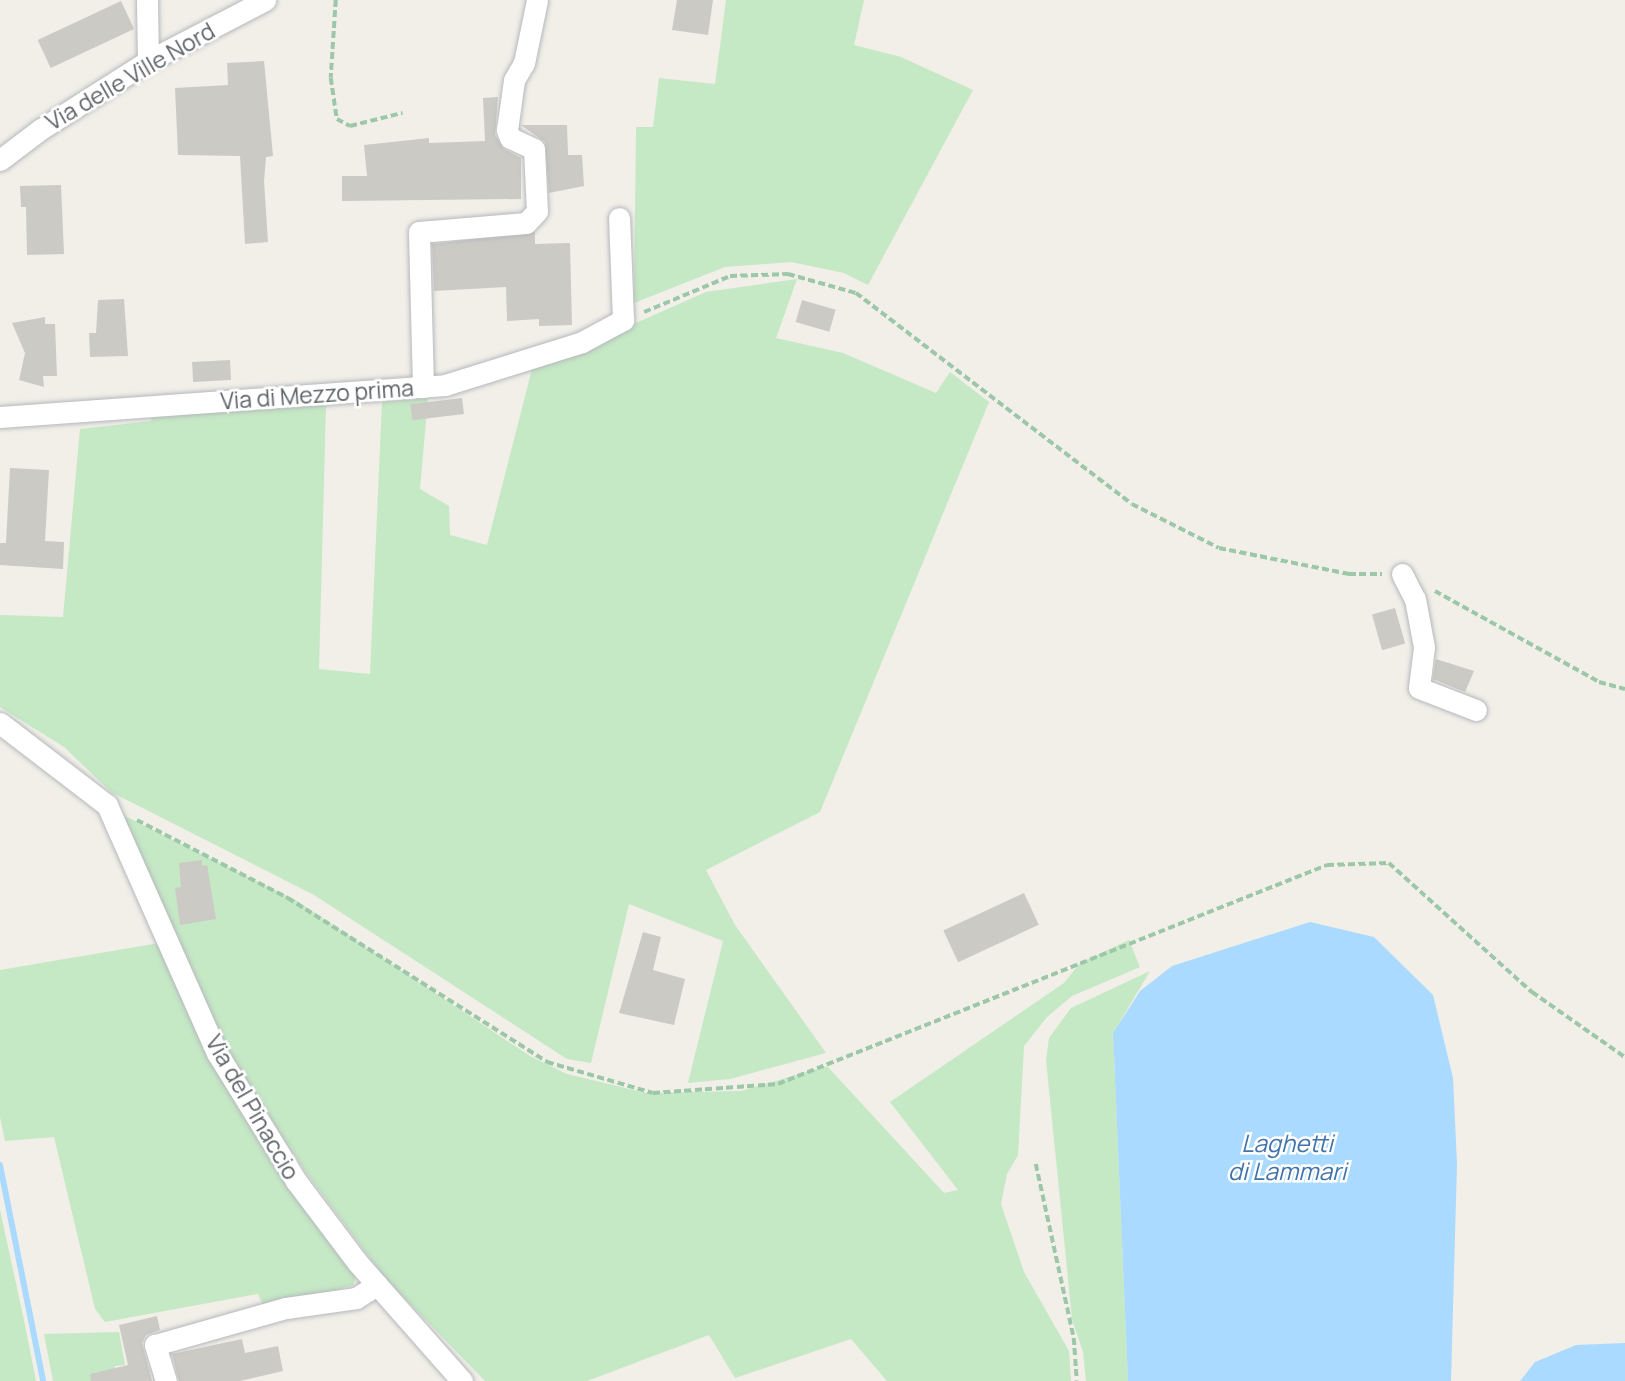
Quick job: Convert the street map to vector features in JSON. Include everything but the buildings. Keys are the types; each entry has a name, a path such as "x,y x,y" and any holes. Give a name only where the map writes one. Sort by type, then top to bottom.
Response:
{"street":[{"path":"146,0 148,61"},
{"name":"Via delle Ville Nord","path":"0,160 41,129 148,61 265,0"},
{"path":"423,387 419,232 533,220 537,211 534,149 510,138 507,130 514,80 524,63 537,0"},
{"path":"619,218 622,320"},
{"name":"Via di Mezzo prima","path":"0,417 445,385 582,342 622,320"},
{"path":"1402,574 1415,599 1424,647 1419,688 1476,710"},
{"name":"Via del Pinaccio","path":"0,723 107,805 217,1053 296,1181 377,1285 462,1381"},
{"path":"166,1381 155,1345 286,1308 356,1298 377,1285"}],"path":[{"path":"336,0 331,78 337,119 350,127 402,113"},
{"path":"622,320 730,276 788,274 856,293 1132,504 1219,548 1349,574 1402,574 1506,627 1599,682 1625,689"},
{"path":"107,805 288,898 547,1062 653,1093 778,1084 1327,865 1389,863 1532,992 1625,1057"},
{"path":"1036,1164 1074,1338 1077,1381"}],"green space":[{"path":"726,0 864,0 854,45 901,57 973,90 868,285 844,273 791,262 725,267 634,303 636,127 653,127 659,78 715,84"},
{"path":"797,279 776,338 843,353 936,393 950,372 989,402 820,812 706,870 735,925 826,1053 730,1079 688,1083 723,941 629,904 591,1063 567,1059 314,895 111,792 64,747 0,707 0,615 63,617 80,429 151,421 152,410 317,401 326,406 319,669 370,674 382,402 428,398 420,489 449,506 450,535 487,545 532,369 706,292"},
{"path":"125,816 297,901 530,1056 567,1074 646,1093 741,1091 827,1066 944,1193 958,1190 890,1102 1064,983 1080,963 1129,940 1140,967 1072,996 1047,1017 1024,1046 1018,1155 1007,1174 1001,1204 1024,1272 1069,1351 1071,1381 887,1381 851,1339 735,1378 709,1335 587,1381 485,1381 384,1277 307,1174 236,1066 125,831"},
{"path":"165,942 195,1017 357,1274 353,1285 265,1310 258,1294 105,1322 95,1309 54,1137 5,1141 0,1117 0,970"},
{"path":"1150,971 1113,1033 1128,1381 1086,1381 1083,1352 1072,1319 1046,1060 1049,1038 1071,1008"},
{"path":"0,1210 25,1325 36,1381 0,1381"},
{"path":"119,1332 125,1365 115,1366 117,1381 53,1381 44,1334"}],"water":[{"name":"Laghetti di Lammari","path":"1310,922 1374,937 1433,995 1453,1078 1457,1164 1451,1381 1128,1381 1113,1033 1140,991 1172,966"},
{"path":"1625,1343 1625,1381 1520,1381 1535,1362 1576,1345"}],"waterway":[{"path":"0,1165 43,1381"}]}
